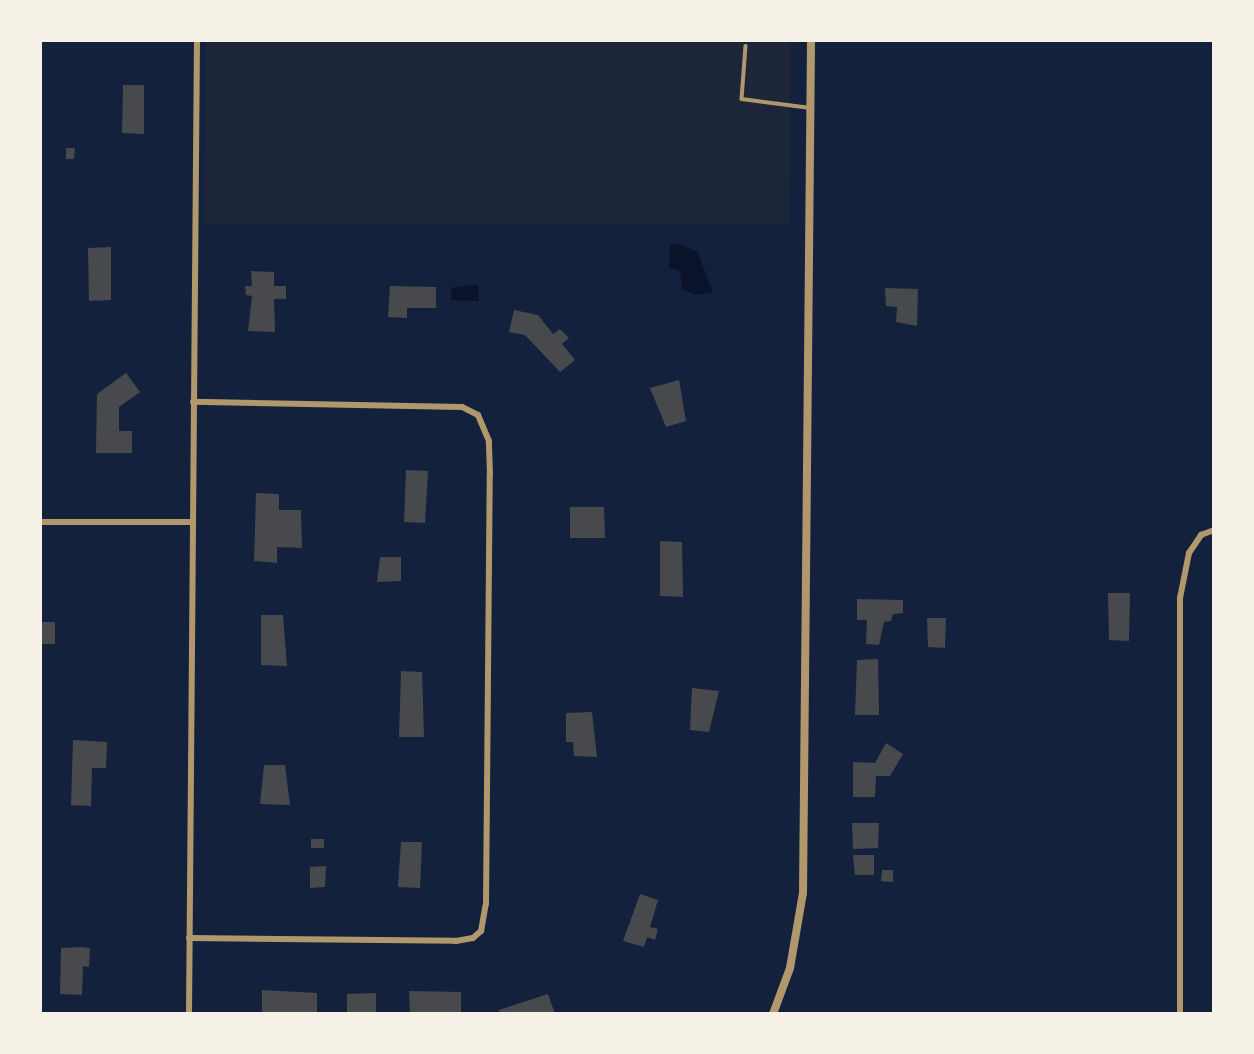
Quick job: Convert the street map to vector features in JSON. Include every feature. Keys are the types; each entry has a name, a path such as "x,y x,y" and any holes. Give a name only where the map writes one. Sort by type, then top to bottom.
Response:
{"street":[{"path":"189,1014 197,40"},
{"path":"773,1014 790,968 803,893 811,40"},
{"path":"189,938 456,940 473,939 485,921 490,474 489,441 478,415 462,407 192,402"},
{"path":"40,522 191,522"},
{"path":"1181,1014 1180,605 1189,553 1201,535 1214,530"}],"lane":[{"path":"746,46 742,99 810,108"}],"shaded area":[{"path":"206,40 791,40 789,225 204,225"},
{"path":"675,243 697,251 713,292 696,295 682,289 680,271 669,268 670,245"},
{"path":"478,285 479,301 451,300 451,288"}],"building":[{"path":"123,85 144,85 144,134 122,133"},
{"path":"66,148 75,148 74,159 66,159"},
{"path":"111,247 111,300 89,301 88,248"},
{"path":"251,271 274,272 274,286 286,286 286,299 274,299 275,332 248,331 252,296 246,295 245,286 252,286"},
{"path":"390,286 436,287 436,308 407,308 407,318 388,317"},
{"path":"885,288 918,289 917,326 896,322 897,307 886,306"},
{"path":"514,310 538,315 553,334 560,329 569,338 562,344 575,360 560,372 525,335 509,332"},
{"path":"126,373 140,392 119,407 119,431 132,431 132,453 96,453 97,394"},
{"path":"679,380 686,421 666,427 650,388"},
{"path":"406,470 428,471 425,523 404,522"},
{"path":"256,493 279,494 279,510 301,510 302,548 277,547 277,563 254,561"},
{"path":"570,507 604,507 605,538 570,538"},
{"path":"660,541 682,542 683,597 660,596"},
{"path":"380,557 401,557 401,581 377,582"},
{"path":"1108,593 1130,593 1129,641 1109,640"},
{"path":"857,599 903,600 903,613 893,614 891,621 884,622 879,645 866,644 867,620 857,620"},
{"path":"261,615 283,615 287,666 261,665"},
{"path":"927,618 946,618 945,648 928,647"},
{"path":"40,622 55,622 55,644 40,644"},
{"path":"878,659 879,715 855,715 857,660"},
{"path":"401,671 422,672 424,737 399,737"},
{"path":"692,688 719,691 709,732 690,730"},
{"path":"592,712 597,757 574,756 573,742 566,742 566,713"},
{"path":"73,740 107,742 106,768 92,768 91,806 71,805"},
{"path":"886,743 903,754 890,776 876,776 875,797 853,797 853,762 875,763"},
{"path":"264,765 285,765 290,805 260,804"},
{"path":"852,823 879,823 878,848 853,849"},
{"path":"311,839 324,839 324,848 311,848"},
{"path":"401,842 422,842 420,888 398,887"},
{"path":"853,855 874,855 874,875 855,875"},
{"path":"326,866 325,887 310,888 310,867"},
{"path":"882,870 893,870 893,882 881,881"},
{"path":"640,894 658,900 650,927 658,929 655,940 647,937 644,947 623,941"},
{"path":"61,948 90,948 89,967 83,966 82,995 60,994"},
{"path":"262,990 317,993 317,1012 262,1014"},
{"path":"409,991 461,992 461,1013 410,1014"},
{"path":"376,993 376,1014 347,1014 347,994"},
{"path":"548,994 555,1014 500,1014 499,1010"}]}
